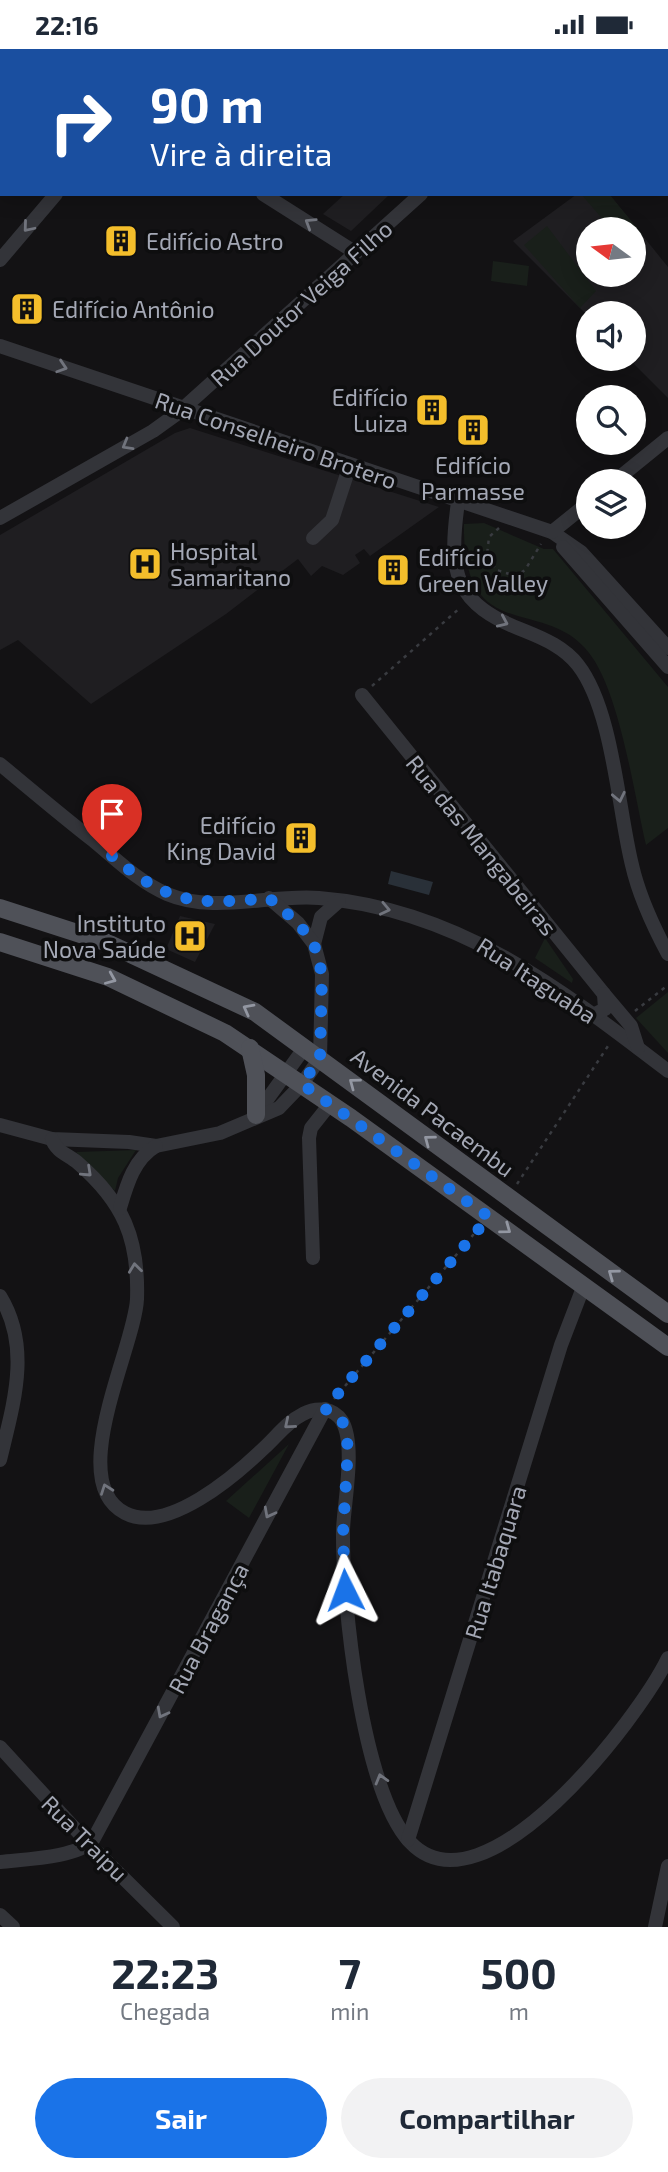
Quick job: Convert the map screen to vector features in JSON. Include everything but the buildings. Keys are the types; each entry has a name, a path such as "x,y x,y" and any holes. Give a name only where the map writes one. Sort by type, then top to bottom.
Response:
{"main road":[{"name":"Avenida Pacaembu","path":"0,908 105,942 255,1012 668,1314"},
{"path":"0,942 108,978 225,1033 250,1048 668,1347"},
{"path":"250,1048 256,1075 256,1115"}],"street":[{"path":"0,260 54,196"},
{"path":"266,196 356,253"},
{"name":"Rua Doutor Veiga Filho","path":"0,518 153,431 184,408 419,196"},
{"name":"Rua Conselheiro Brotero","path":"0,346 555,536"},
{"path":"630,469 668,438"},
{"path":"313,538 332,520 350,465"},
{"path":"458,502 453,563 457,579 470,600 495,619 550,642 567,653 589,681 599,710 631,865 640,893 668,954"},
{"path":"555,536 576,515"},
{"path":"519,525 555,536 581,552 668,648"},
{"path":"555,536 668,667"},
{"name":"Rua das Mangabeiras","path":"362,695 631,1026 638,1048"},
{"name":"Rua Itaguaba","path":"0,764 131,872 167,894 206,903 269,898 339,901 387,909 474,939 537,975 668,1071"},
{"path":"120,1208 144,1153 156,1146 220,1133 256,1115 279,1108 302,1084 320,1058 322,974 314,944 298,923 269,898"},
{"path":"314,944 321,917 339,901"},
{"path":"593,1015 605,1009 604,994"},
{"path":"256,1115 305,1047"},
{"path":"313,1258 309,1137 312,1128 330,1104"},
{"path":"0,1125 52,1139 129,1142 156,1146"},
{"path":"52,1139 54,1147 76,1161 120,1208 132,1245 137,1297 104,1427 101,1465 106,1495 113,1504 130,1516 144,1517 182,1508 226,1481 304,1413 325,1409 338,1416 347,1436 344,1569 355,1675 386,1797 408,1840 431,1857 460,1862 490,1851 515,1834 563,1794 605,1751 628,1723 668,1658"},
{"name":"Rua Itabaquara","path":"408,1840 561,1345 584,1285"},
{"path":"0,1296 7,1308 19,1351 15,1397 0,1461"},
{"name":"Rua Bragança","path":"89,1844 325,1409"},
{"name":"Rua Traipu","path":"0,1747 89,1844 173,1927"},
{"path":"0,1862 66,1852 89,1844"},
{"path":"655,1927 668,1867"},
{"path":"0,1915 13,1927"}],"path":[{"path":"519,525 502,526 489,537 487,555 496,570 516,576 525,570 539,545 555,536"},
{"path":"362,695 470,600"},
{"path":"631,1015 668,985"},
{"path":"507,1198 611,1041"},
{"path":"325,1409 489,1217"}],"shaded area":[{"path":"343,196 388,196 351,231 323,214"},
{"path":"574,196 611,196 628,217 576,217 576,287 646,287 646,240 668,267 668,398 641,371 646,371 646,301 576,301 576,304 513,241"},
{"path":"583,196 611,196 628,217 601,217"},
{"path":"547,226 576,264 576,287 593,287 596,291 587,301 576,301 576,304 524,245"},
{"path":"493,261 529,266 527,286 491,281"},
{"name":"Hospital Samaritano","path":"190,428 439,507 370,556 364,549 355,555 360,563 343,575 322,566 311,576 298,559 226,614 91,704 18,640 0,650 0,535 175,433"},
{"path":"484,523 544,549 553,549 668,687 668,828 646,845 619,724 612,700 594,660 576,639 555,627 512,614 493,605 477,590 467,564 464,524"},
{"path":"391,871 433,882 429,895 388,884"},
{"name":"Instituto Nova Saúde","path":"180,916 215,924 195,962 166,949"},
{"path":"545,938 573,979 572,983 535,958"},
{"path":"668,992 668,1053 636,1018"},
{"path":"136,1150 118,1178 115,1191 76,1152"},
{"path":"289,1444 249,1518 226,1501"}],"place":[{"name":"Edifício Astro","path":"121,241"},
{"name":"Edifício Antônio","path":"27,309"},
{"name":"Edifício Luiza","path":"432,410"},
{"name":"Edifício Parmasse","path":"473,430"},
{"name":"Hospital Samaritano","path":"145,564"},
{"name":"Edifício Green Valley","path":"393,570"},
{"name":"Edifício King David","path":"301,838"},
{"name":"Instituto Nova Saúde","path":"190,936"}],"route":[{"path":"112,856 131,872 167,894 206,903 269,898 298,923 314,944 322,974 320,1058 302,1084 489,1217 325,1409 338,1416 347,1436 343,1533 345,1590"}]}
